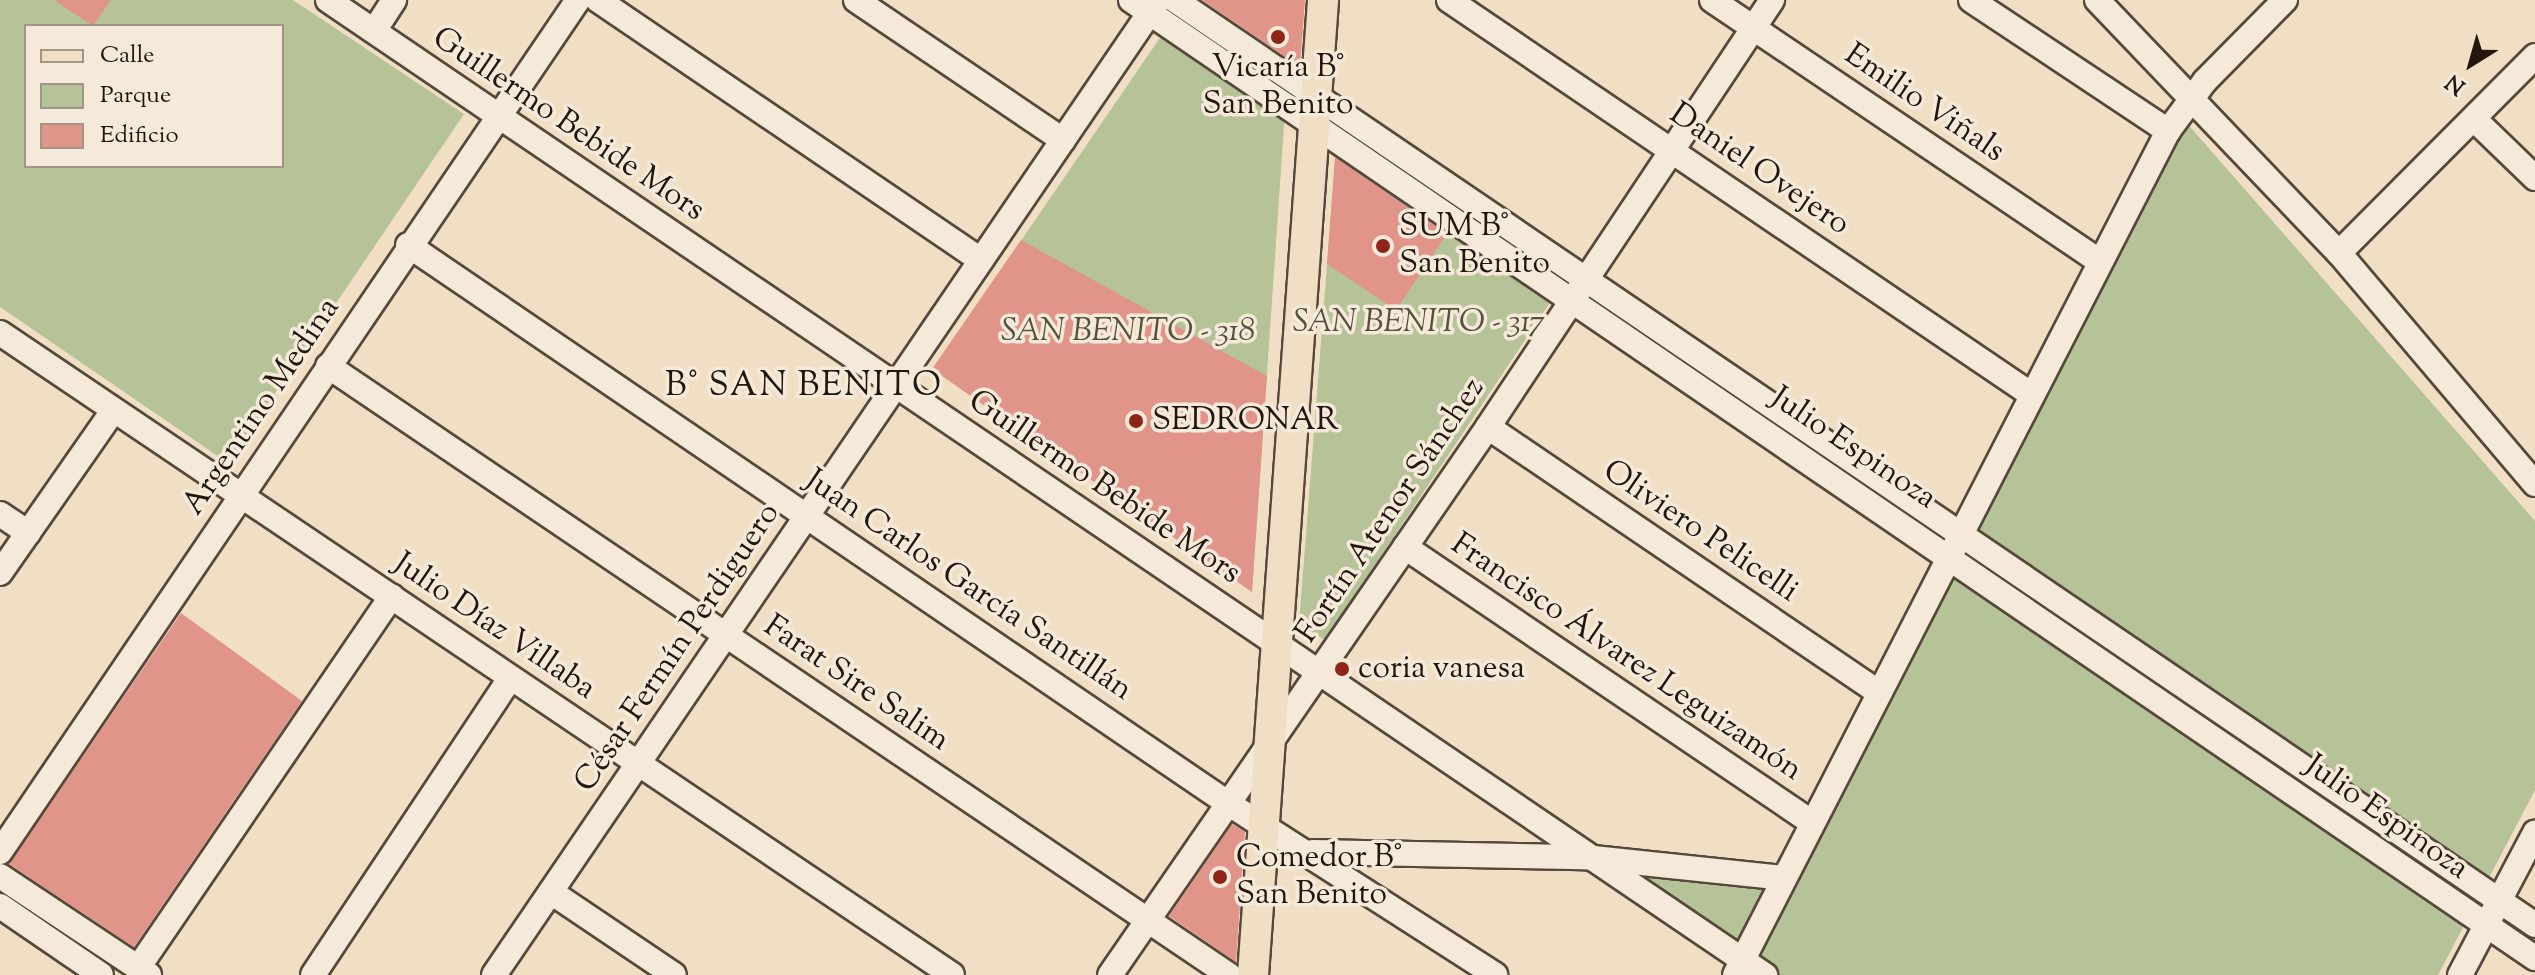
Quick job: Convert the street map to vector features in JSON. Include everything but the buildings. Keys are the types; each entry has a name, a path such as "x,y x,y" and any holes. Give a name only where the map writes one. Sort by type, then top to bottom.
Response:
{"main road":[{"path":"1253,975 1323,0"}],"street":[{"name":"Guillermo Bebide Mors","path":"328,0 894,386 1275,640 1739,967 1765,975"},
{"path":"374,31 394,0"},
{"name":"Argentino Medina","path":"0,852 408,245 578,0"},
{"path":"598,0 981,260"},
{"path":"856,0 1063,140"},
{"name":"Julio Espinoza","path":"1175,0 1314,108 1573,298 1953,542 2535,925"},
{"name":"Daniel Ovejero","path":"1449,0 2032,395"},
{"name":"Emilio Viñals","path":"1712,0 2100,262"},
{"name":"Fortín Atenor Sánchez","path":"1110,975 1226,802 1488,427 1772,0"},
{"path":"1971,0 2168,131"},
{"path":"2097,0 2339,253 2535,484"},
{"path":"1739,967 1953,542 2168,131 2191,98 2285,0"},
{"name":"César Fermín Perdiguero","path":"494,975 1063,140 1146,4"},
{"name":"Julio Espinoza","path":"1146,4 1588,277 2486,926 2535,958"},
{"path":"2339,253 2535,56"},
{"path":"2474,119 2535,178"},
{"name":"Juan Carlos García Santillán","path":"408,245 1263,827 1313,852 1495,975"},
{"name":"Julio Díaz Villaba","path":"0,333 952,975"},
{"name":"Farat Sire Salim","path":"328,366 1229,975"},
{"path":"0,573 113,411"},
{"name":"Oliviero Pelicelli","path":"1488,427 1877,691"},
{"path":"0,514 28,533"},
{"name":"Francisco Álvarez Leguizamón","path":"1405,547 1811,822"},
{"path":"0,876 143,972 392,596"},
{"path":"313,975 510,679"},
{"path":"2460,975 2535,833"},
{"path":"1313,852 1584,857 1783,878"},
{"path":"551,892 674,975"},
{"path":"0,906 101,975"}],"green space":[{"path":"0,0 293,0 464,114 228,463 0,307"},
{"name":"SAN BENITO - 318","path":"1164,32 1285,111 1252,592 933,369"},
{"path":"2185,121 2535,521 2535,790 2438,975 1746,975"},
{"name":"SAN BENITO - 317","path":"1336,150 1553,298 1325,640 1299,624"},
{"path":"1605,863 1776,880 1741,952"}],"place":[{"name":"Vicaría B° San Benito","path":"1278,37"},
{"name":"SUM B° San Benito","path":"1383,246"},
{"name":"SEDRONAR","path":"1136,421"},
{"name":"coria vanesa","path":"1342,669"},
{"name":"Comedor B° San Benito","path":"1220,877"}],"district":[{"name":"B° SAN BENITO","path":"804,387"}]}
